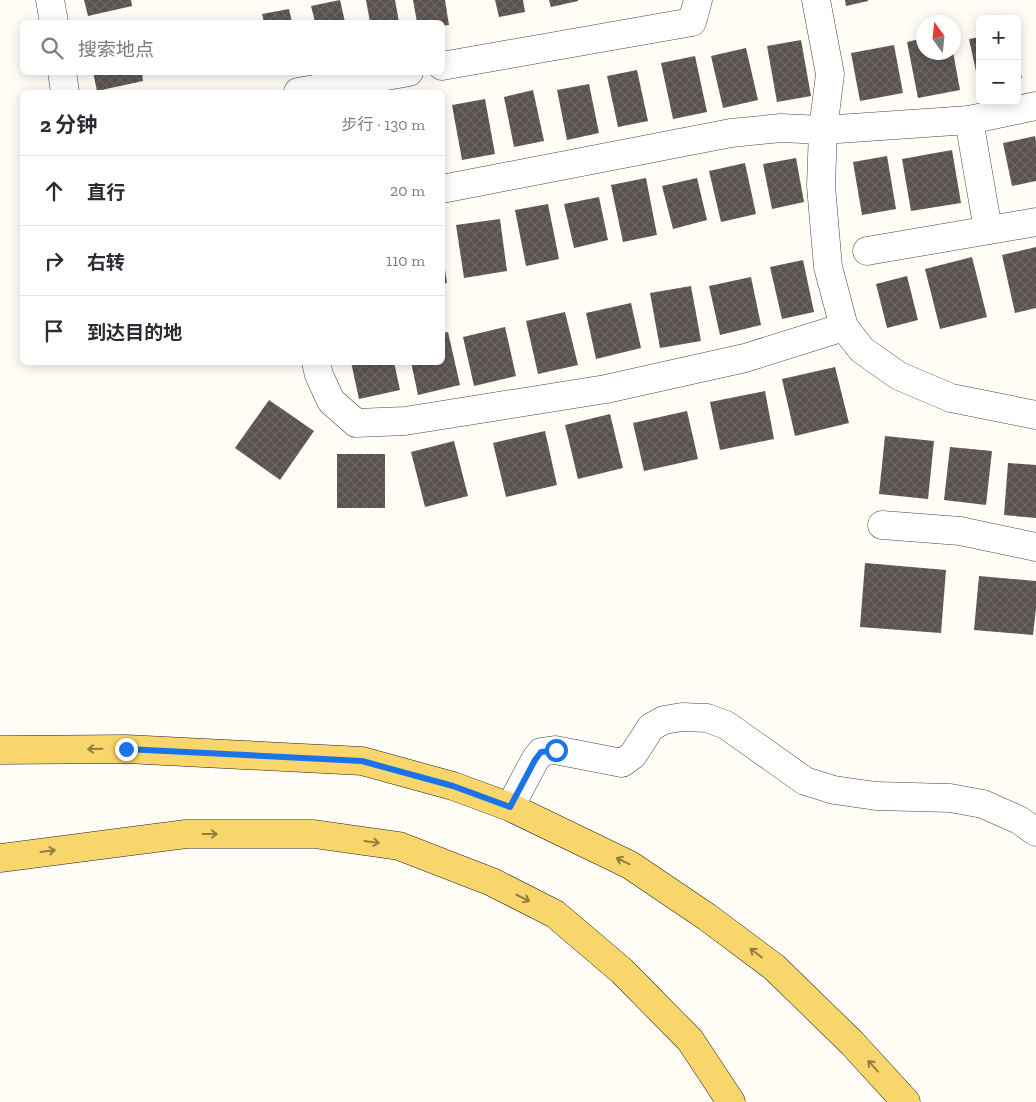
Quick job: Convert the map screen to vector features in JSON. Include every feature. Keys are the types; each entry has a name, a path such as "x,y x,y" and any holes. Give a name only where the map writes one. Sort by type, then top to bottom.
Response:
{"main road":[{"path":"0,750 126,749 362,761 453,786 510,807 630,865 707,917 767,961 852,1043 906,1102"},
{"path":"0,858 186,834 314,834 399,846 492,882 554,914 622,971 690,1040 731,1102"}],"lane":[{"path":"50,0 54,20"},
{"path":"445,65 692,22 698,0"},
{"path":"816,0 830,74 823,130 821,186 828,267 844,327 862,350 898,376 951,398 1036,416"},
{"path":"62,75 65,90"},
{"path":"309,90 392,75"},
{"path":"445,188 731,133 781,128 823,130 969,120 1036,106"},
{"path":"969,120 988,230"},
{"path":"868,251 1036,222"},
{"path":"317,365 330,401 356,423 405,421 606,389 745,358 844,327"},
{"path":"882,525 960,531 1036,547"},
{"path":"510,807 541,752 556,750 622,763 633,755 651,727 664,720 682,717 707,718 726,725 805,781 834,790 876,796 950,798 983,804 1019,820 1036,832"}],"building":[{"path":"84,0 131,0 132,6 88,16"},
{"path":"340,0 345,20 314,20 311,6"},
{"path":"366,0 395,0 399,20 370,20"},
{"path":"413,0 445,0 449,25 445,26 445,20 417,20"},
{"path":"495,0 523,0 525,12 499,17"},
{"path":"549,0 578,0 578,1 551,7"},
{"path":"845,0 868,0 868,1 846,6"},
{"path":"289,9 292,20 264,20 262,14"},
{"path":"976,38 976,71 969,39"},
{"path":"801,40 811,96 777,102 767,46"},
{"path":"916,40 916,60 954,60 960,90 918,98 907,42"},
{"path":"894,45 903,93 860,101 851,53"},
{"path":"746,48 758,100 723,108 711,56"},
{"path":"695,56 707,112 673,119 661,63"},
{"path":"637,70 648,121 618,127 607,76"},
{"path":"94,75 142,75 143,81 97,90"},
{"path":"589,84 599,133 567,140 557,90"},
{"path":"533,90 544,141 514,147 504,97"},
{"path":"485,99 495,154 462,160 452,105"},
{"path":"1035,136 1036,181 1012,186 1003,143"},
{"path":"952,150 961,203 911,211 902,159"},
{"path":"887,156 896,209 862,215 853,162"},
{"path":"796,158 804,202 772,209 763,164"},
{"path":"745,163 756,214 721,222 709,171"},
{"path":"646,178 657,235 623,242 611,185"},
{"path":"697,178 707,220 673,229 662,186"},
{"path":"599,197 608,240 574,248 564,204"},
{"path":"548,204 559,259 526,266 515,210"},
{"path":"500,219 507,271 464,278 456,225"},
{"path":"1036,247 1036,308 1015,313 1002,255"},
{"path":"972,257 987,317 940,329 925,269"},
{"path":"803,260 814,312 782,319 770,267"},
{"path":"907,276 918,320 887,328 876,284"},
{"path":"751,277 761,325 720,335 709,286"},
{"path":"691,286 701,341 660,348 650,293"},
{"path":"631,303 641,348 596,359 586,313"},
{"path":"565,312 578,365 538,374 526,321"},
{"path":"505,327 516,376 474,386 463,337"},
{"path":"445,332 448,332 460,385 418,395 412,365 445,365"},
{"path":"352,365 395,365 400,390 359,399"},
{"path":"835,367 849,423 795,436 782,379"},
{"path":"765,391 774,439 720,450 710,402"},
{"path":"269,400 314,431 280,480 235,448"},
{"path":"687,411 698,459 644,471 633,423"},
{"path":"610,414 623,468 578,479 565,425"},
{"path":"545,431 557,485 506,497 493,443"},
{"path":"885,436 934,441 928,499 879,494"},
{"path":"454,441 468,496 425,507 411,452"},
{"path":"950,447 992,451 986,505 944,500"},
{"path":"337,454 385,454 385,508 337,508"},
{"path":"1008,463 1036,465 1036,518 1004,515"},
{"path":"865,563 946,570 941,633 860,627"},
{"path":"979,576 1036,581 1033,635 974,630"}],"route":[{"path":"126,749 362,761 453,786 510,807 541,752 556,750"}]}
